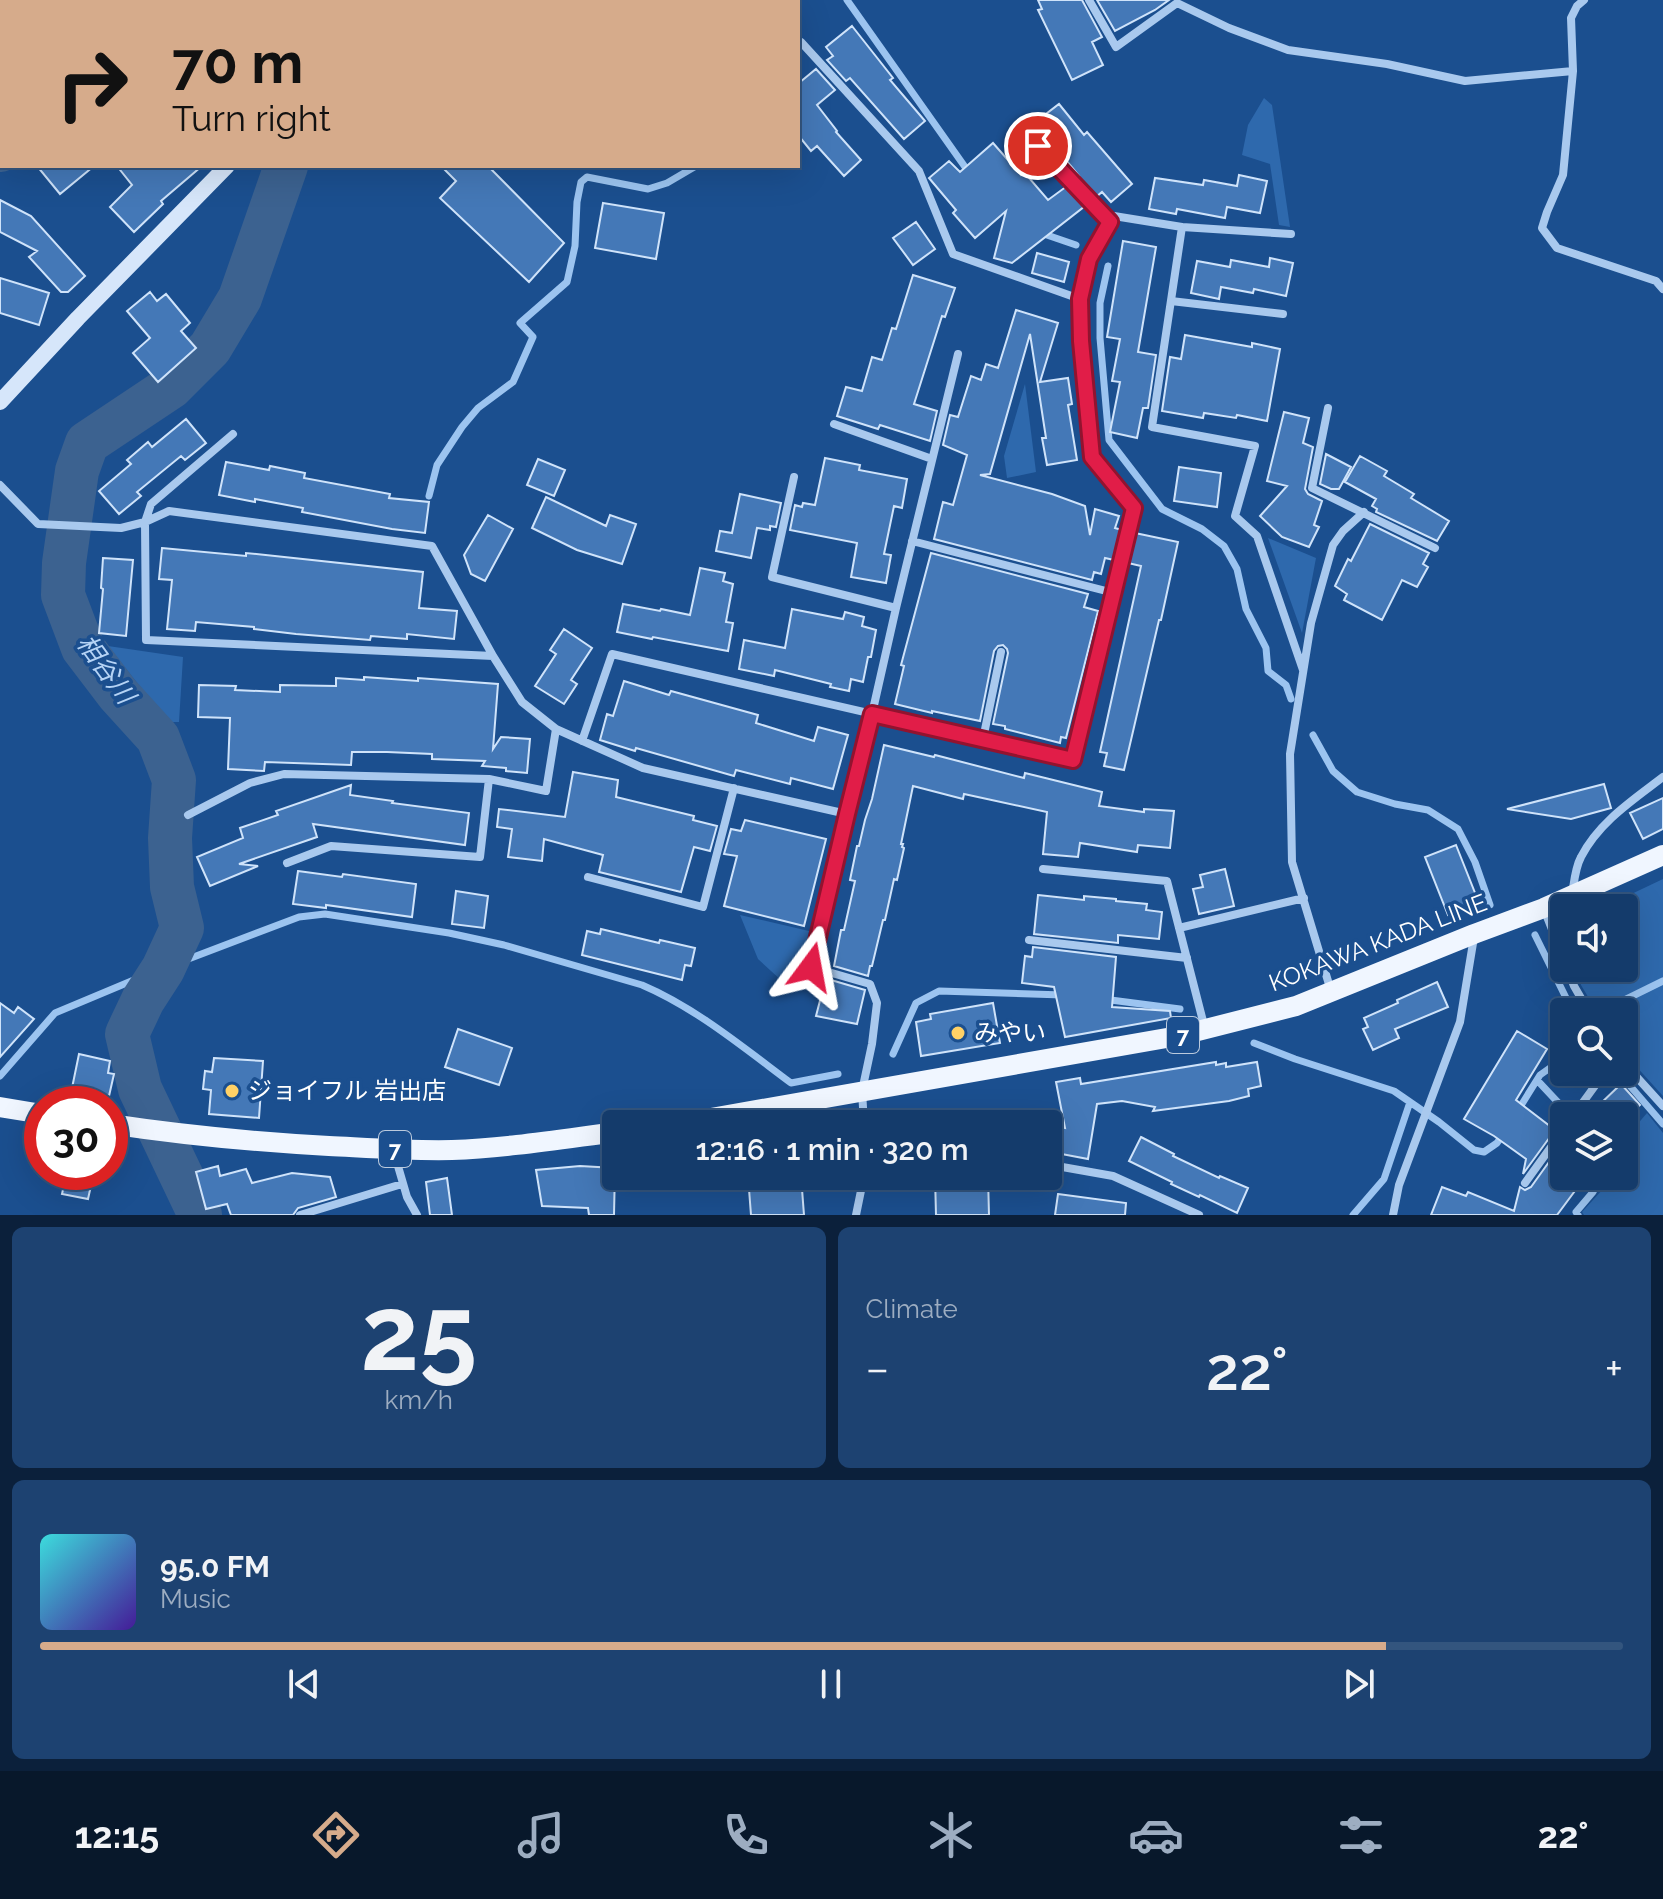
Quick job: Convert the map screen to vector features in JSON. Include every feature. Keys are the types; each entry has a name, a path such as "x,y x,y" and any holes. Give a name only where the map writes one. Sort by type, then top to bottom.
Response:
{"main road":[{"name":"KOKAWA KADA LINE","path":"1574,894 1663,855"},
{"name":"KOKAWA KADA LINE","path":"755,1110 1205,1030 1296,1006 1550,905"},
{"path":"0,1107 24,1111"},
{"name":"7","path":"128,1127 174,1134 306,1145 454,1150 602,1134"}],"street":[{"path":"1089,0 1116,47 1177,3 1229,28 1288,50 1387,64 1465,81 1573,71"},
{"path":"1584,0 1571,18 1573,71 1563,175 1542,228 1557,248 1656,281 1663,289"},
{"path":"800,43 919,171 953,254 1080,299"},
{"path":"1021,126 1110,222"},
{"path":"0,402 223,168"},
{"path":"582,741 612,654 1073,760 1134,508 1092,457 1080,299 1089,259 1114,216 1182,227 1291,234"},
{"path":"1182,227 1152,427 1255,446 1235,516 1257,536 1303,670"},
{"path":"1171,301 1283,314"},
{"path":"863,1110 862,1091 877,1003 870,984 811,967 958,354"},
{"path":"1328,408 1312,488 1435,548"},
{"path":"834,424 932,459"},
{"path":"233,434 151,504 145,522 146,640 493,656"},
{"path":"794,477 772,577 896,608"},
{"path":"0,485 38,524 121,528 169,511 432,546 522,702 556,729 643,768 847,814"},
{"path":"1331,992 1292,862 1290,754 1311,623 1333,545 1364,512"},
{"path":"912,541 1114,593"},
{"path":"983,739 1001,652"},
{"path":"188,815 250,783 284,774 489,779 546,791 556,729"},
{"path":"1572,894 1580,858 1609,819 1663,777"},
{"path":"287,863 331,846 480,857 489,779"},
{"path":"588,877 703,907 734,788"},
{"path":"1043,869 1167,881 1205,1030"},
{"path":"1179,928 1304,898"},
{"path":"1544,908 1550,924"},
{"path":"1393,1215 1399,1185 1460,1022 1474,934"},
{"path":"1029,940 1187,958"},
{"path":"1638,1078 1663,1106"},
{"path":"1525,1183 1550,1148"},
{"path":"393,1149 402,1184 417,1215"},
{"path":"1062,1167 1113,1176 1199,1215"},
{"path":"300,1215 402,1184"},
{"path":"856,1215 861,1190"}],"shaded area":[{"path":"1264,98 1272,105 1290,227 1279,225 1270,164 1242,155 1248,125"},
{"path":"1025,384 1036,472 1007,478 1004,456"},
{"path":"1268,538 1316,558 1302,633"},
{"path":"108,646 183,657 179,722 168,722"},
{"path":"1663,879 1663,1096 1638,1068 1638,998 1589,998 1580,982 1638,982 1638,894 1631,894"},
{"path":"740,915 809,931 794,992 758,959"},
{"path":"1647,1113 1663,1133 1663,1215 1584,1215 1582,1212 1602,1190 1638,1190 1638,1124"}],"building":[{"path":"1038,0 1082,0 1102,37 1092,42 1103,65 1072,80 1038,10 1042,9"},
{"path":"1097,0 1169,0 1115,31"},
{"path":"852,26 893,78 890,80 925,121 904,139 850,78 846,81 827,60 833,56 826,47"},
{"path":"816,69 835,90 817,105 861,160 844,176 817,146 811,151 800,137 800,82"},
{"path":"1059,104 1084,135 1087,132 1132,184 1111,202 1102,192 1096,197 1033,124"},
{"path":"993,143 1048,200 1067,186 1085,206 1012,263 994,258 1006,211 975,238 929,178 949,161 960,172"},
{"path":"39,168 92,168 60,194"},
{"path":"119,168 200,168 161,201 163,204 134,232 110,207 132,185"},
{"path":"443,168 490,168 564,243 529,282 440,198 456,181"},
{"path":"1239,175 1267,181 1260,213 1227,207 1225,218 1177,209 1176,214 1149,209 1155,178 1203,185 1204,180 1237,186"},
{"path":"0,200 31,216 85,276 68,292 61,292 29,257 37,251 0,232"},
{"path":"603,203 664,213 656,259 595,248"},
{"path":"916,222 935,249 913,265 893,238"},
{"path":"1123,241 1156,247 1138,352 1156,355 1148,408 1143,408 1137,438 1110,432 1120,382 1112,381 1120,339 1107,337"},
{"path":"1037,253 1069,262 1064,282 1032,273"},
{"path":"1270,258 1293,263 1286,296 1254,289 1253,293 1221,287 1219,299 1191,293 1197,261 1230,267 1231,260 1269,267"},
{"path":"913,275 955,288 945,317 942,316 914,404 937,411 930,441 880,425 878,429 837,416 846,387 862,391 872,357 882,360 892,328 896,329"},
{"path":"0,278 49,293 39,325 0,313"},
{"path":"150,292 157,301 166,294 190,323 181,331 196,348 158,382 133,353 150,338 127,311"},
{"path":"1016,310 1058,323 1040,382 1068,378 1072,404 1068,405 1077,460 1047,465 1042,438 1046,438 1030,334 990,474 980,475 1085,506 1090,535 1095,509 1119,516 1115,528 1122,530 1114,560 1105,558 1101,574 1094,572 1092,580 934,539 943,502 953,505 967,455 943,445 950,415 958,417 971,376 981,380 986,364 998,368"},
{"path":"1185,335 1280,349 1267,421 1237,415 1236,418 1204,413 1203,418 1162,411 1170,357 1181,359"},
{"path":"1284,412 1309,418 1303,443 1313,447 1305,489 1322,501 1314,525 1319,527 1309,547 1282,537 1260,516 1287,486 1267,481"},
{"path":"186,419 206,443 185,460 181,456 137,492 141,496 119,514 99,491 131,464 127,460 148,442 152,447"},
{"path":"1326,454 1351,467 1339,489 1320,484"},
{"path":"1360,456 1387,471 1384,476 1414,494 1411,498 1449,521 1437,541 1376,512 1377,509 1372,506 1376,499 1345,482"},
{"path":"825,458 860,465 859,470 907,479 902,508 894,506 884,554 891,555 886,583 851,577 857,543 790,530 795,505 815,505"},
{"path":"538,459 565,470 554,496 527,485"},
{"path":"226,462 269,470 270,466 305,473 304,478 390,494 389,498 429,502 425,533 302,512 303,508 255,499 255,502 219,495"},
{"path":"1179,467 1221,473 1217,507 1174,501"},
{"path":"740,494 781,503 776,527 770,526 770,530 757,528 751,558 716,551 720,531 732,533"},
{"path":"546,497 606,526 610,515 636,524 622,564 577,550 532,528"},
{"path":"488,515 513,529 485,581 471,574 464,555"},
{"path":"1370,524 1429,553 1423,564 1428,567 1417,587 1402,580 1382,620 1344,600 1347,594 1335,586"},
{"path":"1135,533 1178,542 1124,770 1104,766 1107,753 1100,752 1141,566 1128,563"},
{"path":"162,548 246,556 246,553 423,572 419,608 457,611 454,639 407,634 407,639 371,636 370,640 196,622 195,631 167,629 172,580 159,579"},
{"path":"931,553 1088,594 1084,607 1098,611 1066,738 1061,737 1060,743 993,724 1008,653 1003,645 994,651 980,721 895,704 904,666 901,665"},
{"path":"103,558 133,560 126,636 99,633"},
{"path":"700,568 725,573 723,581 733,584 726,622 733,623 728,651 617,632 623,604 690,615"},
{"path":"792,609 843,619 845,612 864,617 862,626 876,630 863,682 851,679 849,691 775,670 774,676 739,669 744,640 785,648"},
{"path":"564,629 592,648 571,680 577,684 564,704 535,686 556,654 550,650"},
{"path":"364,677 498,684 493,749 501,737 530,739 527,773 482,766 485,761 432,759 432,754 387,752 352,752 351,765 265,762 264,771 228,769 230,718 198,717 199,685 280,692 280,685 336,686 336,678 364,680"},
{"path":"624,681 669,695 671,691 758,715 756,723 814,741 818,727 848,735 833,789 791,778 790,784 736,770 734,776 600,740 607,714 613,716"},
{"path":"884,745 1024,778 1025,773 1102,792 1099,806 1144,812 1144,809 1174,811 1170,848 1138,845 1137,852 1080,843 1078,857 1043,854 1047,812 964,794 963,799 913,786 897,880 894,879 868,976 834,966 855,881 850,880 857,846"},
{"path":"573,772 618,780 616,797 694,816 693,820 717,826 710,851 694,847 681,892 599,872 603,855 544,839 542,861 508,857 512,829 497,827 499,809 565,817"},
{"path":"1604,784 1611,808 1571,819 1507,809"},
{"path":"351,785 350,795 469,813 465,845 313,824 317,837 239,864 258,866 210,886 197,857 243,838 240,828 278,815 276,811"},
{"path":"1663,798 1663,829 1643,839 1630,813"},
{"path":"745,820 826,839 804,926 724,906 737,856 724,854 731,829 741,831"},
{"path":"1456,845 1479,903 1448,915 1425,857"},
{"path":"1225,869 1234,906 1199,914 1193,889 1203,887 1200,875"},
{"path":"298,871 416,884 412,917 326,905 326,908 293,904"},
{"path":"456,891 488,896 484,928 452,924"},
{"path":"1038,895 1084,900 1084,896 1147,904 1146,910 1162,912 1159,939 1118,935 1118,943 1034,934"},
{"path":"601,929 695,948 691,966 685,965 682,980 582,955 587,931 600,934"},
{"path":"1033,947 1116,957 1112,1007 1170,1011 1171,1018 1065,1037 1054,987 1022,983 1025,956 1032,957"},
{"path":"831,980 865,990 857,1024 816,1016 823,989 830,990"},
{"path":"1437,982 1448,1007 1395,1029 1399,1038 1373,1050 1363,1029 1368,1027 1364,1018"},
{"path":"0,1003 14,1013 18,1007 34,1019 0,1057"},
{"name":"みやい","path":"993,1003 1000,1043 921,1056 916,1022 931,1019 930,1014"},
{"path":"458,1029 512,1048 499,1085 445,1067"},
{"path":"1517,1031 1547,1049 1516,1100 1550,1126 1550,1137 1523,1174 1526,1159 1464,1119"},
{"path":"79,1054 110,1061 108,1073 114,1074 111,1086 72,1086"},
{"path":"214,1058 263,1061 259,1118 209,1114 211,1090 203,1089 205,1071 212,1072"},
{"path":"1216,1062 1216,1065 1226,1063 1226,1067 1257,1062 1261,1086 1248,1089 1249,1096 1229,1101 1153,1111 1155,1107 1122,1101 1097,1104 1088,1159 1062,1154 1062,1127 1065,1128 1056,1082 1080,1078 1081,1084"},
{"path":"1623,1086 1637,1102 1602,1102"},
{"path":"1141,1137 1219,1178 1248,1188 1237,1213 1171,1184 1129,1161"},
{"path":"1550,1161 1550,1190 1576,1190 1557,1215 1431,1215 1442,1187 1466,1196 1468,1192 1514,1211 1520,1187 1525,1190 1531,1187"},
{"path":"218,1166 220,1176 246,1169 252,1183 292,1173 330,1177 336,1197 298,1208 293,1215 231,1215 227,1204 206,1209 196,1172"},
{"path":"602,1167 602,1190 615,1190 614,1215 589,1215 588,1208 542,1206 536,1170"},
{"path":"447,1178 452,1215 430,1215 426,1182"},
{"path":"63,1190 90,1190 88,1199 62,1194"},
{"path":"749,1190 802,1190 804,1215 751,1215"},
{"path":"935,1190 988,1190 989,1215 936,1215"},
{"path":"1058,1194 1126,1203 1125,1215 1055,1215"}],"waterway":[{"path":"847,0 970,174"},
{"name":"相谷川","path":"200,1215 140,1089 127,1034 182,928 172,887 170,838 174,780 158,738 118,694 83,648 63,595 64,563 77,471 87,443 171,387 210,348 240,298 285,168"},
{"path":"429,496 437,465 462,427 478,408 513,382 533,337 520,323 567,282 575,246 581,182 587,177 648,189 667,183 693,168"},
{"path":"1041,233 1076,245"},
{"path":"1108,266 1100,303 1100,338 1109,440 1162,509 1202,529 1224,546 1237,569 1246,609 1266,648 1268,671 1286,685 1291,699"},
{"path":"1313,735 1333,771 1357,792 1428,810 1458,829 1475,862 1490,905"},
{"path":"0,1076 55,1013 299,917 325,914 449,933 504,945 642,985 700,1017 791,1083 838,1074"},
{"path":"1535,935 1566,998"},
{"path":"1628,998 1663,981"},
{"path":"893,1054 916,1003 939,991 1063,995"},
{"path":"1103,999 1180,1009"},
{"path":"1254,1043 1394,1091 1474,1150 1484,1152 1497,1143 1504,1133"},
{"path":"1517,1112 1540,1075 1550,1068"},
{"path":"1537,1080 1558,1102"},
{"path":"1630,1086 1663,1124"},
{"path":"1353,1215 1384,1179 1410,1102"},
{"path":"1578,1215 1576,1212 1594,1190"}],"place":[{"name":"みやい","path":"958,1033"},
{"name":"ジョイフル 岩出店","path":"232,1091"}],"route":[{"path":"811,967 872,714 1073,760 1134,508 1092,457 1081,341 1080,299 1089,259 1110,222 1038,146"}]}
